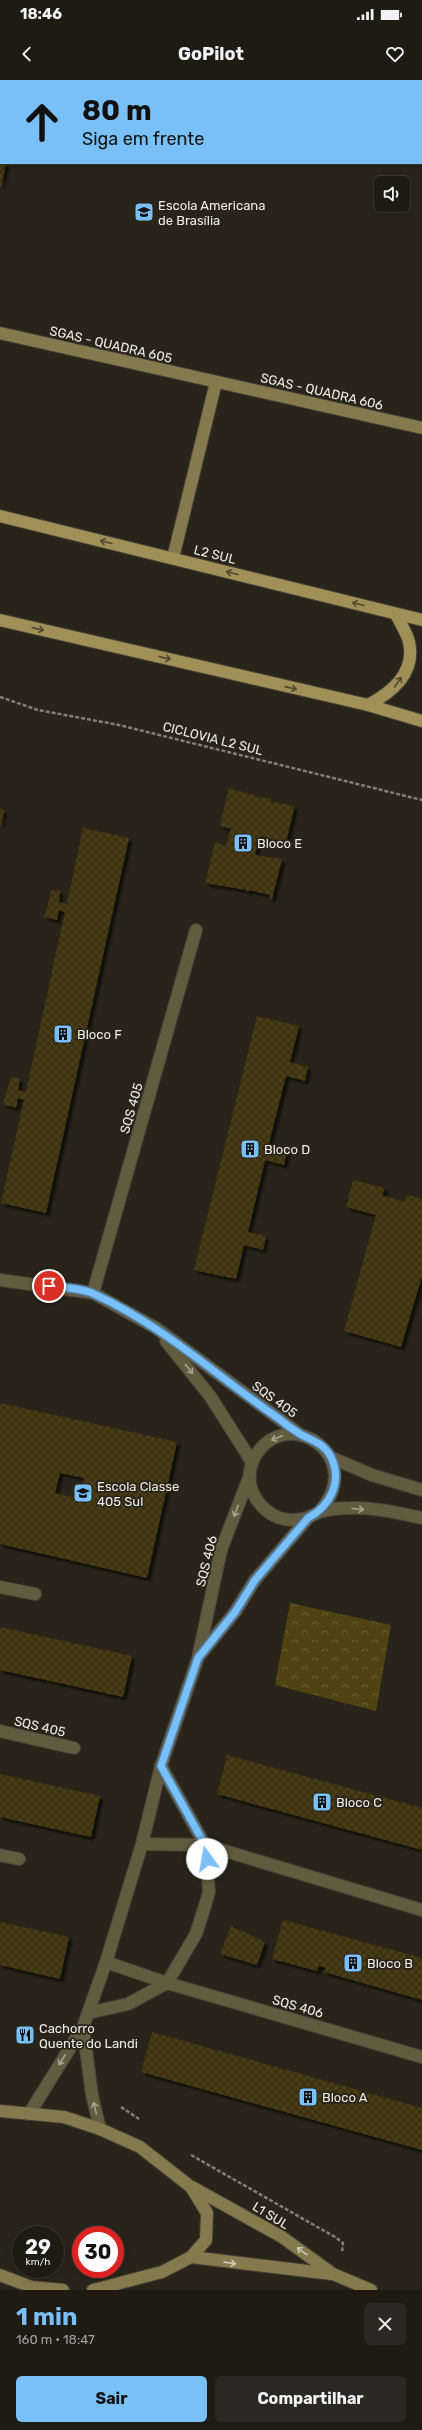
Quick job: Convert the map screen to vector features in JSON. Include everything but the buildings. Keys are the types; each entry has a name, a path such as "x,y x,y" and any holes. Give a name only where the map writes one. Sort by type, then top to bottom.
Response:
{"main road":[{"name":"L2 SUL","path":"0,516 422,620"},
{"path":"368,705 388,695 398,684 407,668 409,643 396,614"},
{"path":"0,620 368,705 422,721"}],"street":[{"name":"SGAS - QUADRA 605","path":"0,333 216,382"},
{"name":"SGAS - QUADRA 606","path":"216,382 422,428"},
{"path":"173,558 216,382"},
{"name":"SQS 405","path":"93,1293 196,930"},
{"name":"SQS 405","path":"0,1280 93,1293 156,1328 301,1435"},
{"name":"SQS 405","path":"156,1328 210,1396 252,1462"},
{"path":"422,1490 372,1475 330,1457 313,1439 301,1435 277,1437 262,1447 252,1462 250,1475 250,1486 255,1498 263,1508 272,1515 296,1520 350,1508 392,1512 422,1518"},
{"path":"314,1515 333,1492 336,1480 330,1457"},
{"name":"SQS 406","path":"29,2114 83,2027 106,1962 142,1844 161,1766 198,1658 221,1550 250,1475"},
{"name":"SQS 406","path":"198,1658 235,1612 255,1580 314,1515"},
{"path":"0,1587 35,1594"},
{"name":"SQS 405","path":"0,1732 74,1748"},
{"path":"88,2013 128,2004 167,1983 196,1934 204,1909 209,1892 205,1845 161,1766"},
{"path":"142,1844 205,1845 422,1910"},
{"path":"0,1855 19,1859"},
{"name":"SQS 406","path":"106,1962 167,1983 422,2057"},
{"name":"SQS 406","path":"83,2027 92,2095 100,2129"},
{"path":"0,2111 64,2118 100,2129 140,2147 191,2187 207,2213 206,2240 191,2257 162,2272 93,2290"},
{"name":"L1 SUL","path":"191,2187 282,2237 333,2274 371,2290"},
{"name":"L1 SUL","path":"191,2257 333,2274"},
{"path":"0,2274 32,2287 63,2290"}],"path":[{"name":"CICLOVIA L2 SUL","path":"0,697 38,710 119,725 422,800"},
{"path":"121,2107 145,2124"},
{"path":"188,2153 343,2243 344,2249 333,2274"}],"green space":[{"path":"290,1603 391,1625 376,1711 275,1685"}],"place":[{"name":"Escola Americana de Brasília","path":"144,212"},
{"name":"Bloco E","path":"243,843"},
{"name":"Bloco F","path":"63,1034"},
{"name":"Bloco D","path":"250,1149"},
{"name":"Escola Classe 405 Sul","path":"83,1493"},
{"name":"Bloco C","path":"322,1802"},
{"name":"Bloco B","path":"353,1963"},
{"name":"Cachorro Quente do Landi","path":"25,2035"},
{"name":"Bloco A","path":"308,2097"}],"route":[{"path":"49,1286 93,1293 156,1328 301,1435 313,1439 323,1447 335,1468 336,1480 328,1503 319,1512 308,1518 255,1580 235,1612 198,1658 161,1766 205,1845 207,1859"}]}
